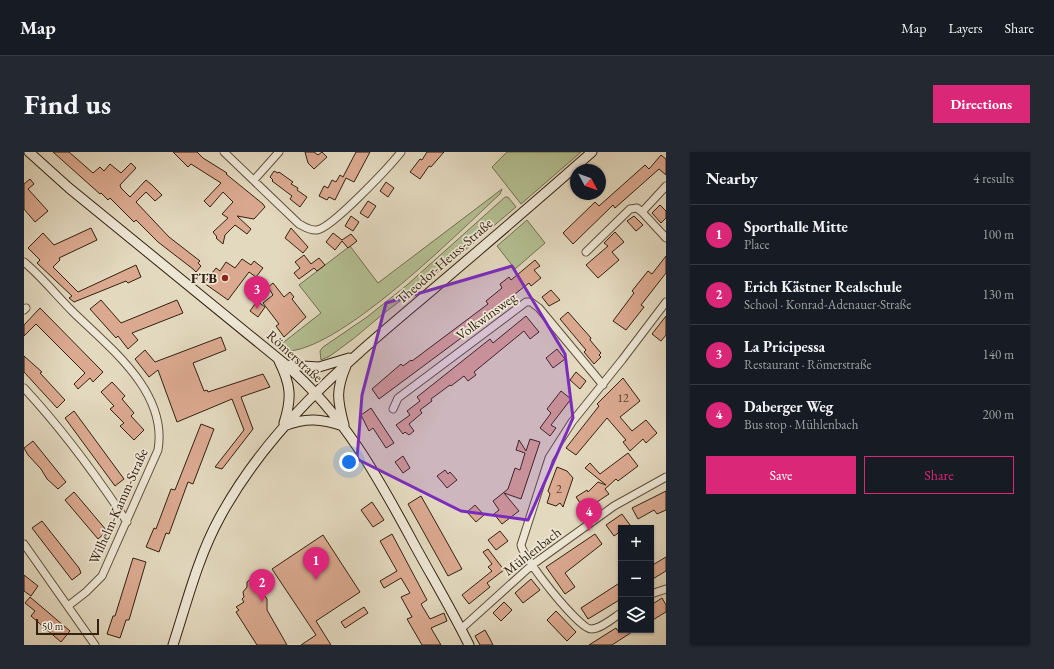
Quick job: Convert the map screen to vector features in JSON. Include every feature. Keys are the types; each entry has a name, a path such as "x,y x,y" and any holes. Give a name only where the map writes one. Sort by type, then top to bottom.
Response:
{"main road":[{"name":"Römerstraße","path":"29,152 69,188 277,357 315,392 345,428 380,481 461,629 468,645"},
{"name":"Theodor-Heuss-Straße","path":"173,645 199,567 219,518 252,466 283,427 315,392 351,359 592,152"},
{"path":"277,357 288,381 290,392 289,404 283,427"},
{"path":"286,365 319,368 351,359"},
{"path":"345,428 337,395 339,383 351,359"},
{"path":"283,427 310,419 326,421 345,428"}],"street":[{"path":"224,152 299,224 309,229 318,230 348,207 401,152"},
{"path":"254,180 279,152"},
{"path":"642,212 666,186"},
{"path":"586,252 630,209 637,208 642,212 666,238"},
{"name":"Wilhelm-Kamm-Straße","path":"24,262 107,345 142,384 156,411 161,430 158,450 102,576 86,592 68,606"},
{"name":"Volkwinsweg","path":"393,410 398,398 526,302 530,302 539,308 602,385"},
{"path":"618,615 598,628 587,628 571,614 532,565 522,551 521,545 549,458 572,422 666,302"},
{"path":"24,388 49,414 77,450 127,522"},
{"name":"Mühlenbach","path":"461,629 532,565 614,506 666,477"},
{"path":"24,544 95,645"},
{"path":"654,593 666,589"}],"highlighted area":[{"path":"512,266 565,354 573,418 528,520 461,511 357,459 362,395 386,303"}],"green space":[{"path":"507,152 581,152 521,204 492,167"},
{"path":"502,189 500,194 457,235 370,309 340,330 313,344 290,351 280,345 321,313 299,285 350,246 378,283"},
{"path":"505,197 508,197 516,207 451,262 353,339 330,356 321,360 320,351 323,347 367,317 407,285"},
{"path":"527,220 545,243 515,269 497,246"}],"building":[{"path":"53,152 69,152 93,173 100,167 104,171 110,164 121,173 131,163 136,168 120,185 121,188 130,197 146,180 152,185 162,195 155,201 146,192 136,202 169,237 200,261 198,263 201,266 196,272 158,242 136,220 134,222 110,198 108,200 101,193 100,194"},
{"path":"173,152 197,152 203,158 227,173 226,174 263,204 265,207 254,219 237,216 251,229 247,234 235,225 225,235 223,244 216,238 217,237 213,232 228,218 222,214 233,202 223,192 210,207 204,201 221,183 191,164 188,167"},
{"path":"305,152 314,152 318,155 322,152 327,157 314,169 308,163"},
{"path":"356,152 370,152 354,182 346,178 335,200 329,197 327,200 319,196 324,186 328,188 332,180 336,182 340,175 343,177"},
{"path":"427,152 444,152 431,167 429,166 420,179 410,172 420,159 422,160"},
{"path":"661,155 666,159 666,175 659,169 615,208 613,205 573,244 563,233 595,202 599,206 645,165 649,169"},
{"path":"274,171 279,172 293,182 291,184 298,188 297,190 307,197 300,207 290,199 292,196 272,181 273,180 270,177"},
{"path":"30,179 34,184 28,189 48,211 35,222 24,209 24,184"},
{"path":"386,182 394,188 388,197 380,191"},
{"path":"368,201 376,206 368,218 360,213"},
{"path":"660,205 666,211 666,218 661,223 652,213"},
{"path":"351,216 359,222 353,231 345,226"},
{"path":"634,216 643,225 636,231 627,221"},
{"path":"91,228 97,240 59,258 60,260 53,267 78,292 136,265 141,277 128,283 126,281 74,302 69,298 72,296 37,263 40,260 28,248 43,233 54,245"},
{"path":"291,228 308,247 303,253 285,238"},
{"path":"615,232 624,242 612,252 619,260 598,278 586,265 608,246 604,243"},
{"path":"333,233 342,240 351,234 357,241 348,248 342,241 335,250 326,242"},
{"path":"304,255 311,264 319,258 325,265 317,271 314,268 299,279 294,273 300,268 295,262"},
{"path":"666,256 666,273 641,305 644,307 626,330 613,321 634,293 632,291 648,271 652,274"},
{"path":"242,259 251,265 254,261 263,268 256,277 249,272 228,300 204,283 216,268 220,271 226,262 235,268"},
{"path":"535,260 540,266 534,270 541,278 531,286 529,283 487,316 488,318 379,399 372,389 401,364 403,366 411,360 412,361 488,304 486,301 502,288 500,284 509,277 511,280"},
{"path":"273,283 284,297 290,292 294,297 292,299 306,317 284,337 276,326 279,324 263,303 273,295 268,287"},
{"path":"551,290 560,300 549,306 542,297"},
{"path":"101,300 121,323 177,300 183,313 132,333 138,340 128,349 118,336 116,338 90,309"},
{"path":"257,301 265,307 258,317 250,311"},
{"path":"40,308 103,372 93,382 90,378 78,389 74,384 85,373 36,324 24,336 24,325"},
{"path":"568,312 591,338 590,340 601,353 599,355 601,357 594,364 584,352 586,350 560,319"},
{"path":"526,316 539,332 530,339 524,331 474,372 476,375 468,381 464,376 431,399 432,401 420,410 422,413 409,424 414,431 409,435 405,432 403,434 396,425 410,415 407,411 420,401 417,397 490,339 493,343"},
{"path":"666,316 666,335 661,341 652,334"},
{"path":"221,337 226,350 193,363 204,391 207,390 208,392 263,374 270,387 241,397 253,429 222,469 215,467 244,430 232,399 177,422 158,370 149,377 135,359 145,350 155,362"},
{"path":"557,349 565,359 553,368 546,358"},
{"path":"24,356 42,372 40,373 65,400 57,408 24,372"},
{"path":"576,372 586,381 580,389 570,380"},
{"path":"623,378 640,401 620,417 632,431 646,420 657,433 646,443 643,439 630,451 623,442 626,440 607,418 576,455 566,448 599,406 597,404"},
{"path":"112,382 125,396 122,399 134,413 131,416 144,430 134,440 120,426 124,423 110,409 114,406 101,392"},
{"path":"561,391 571,399 551,425 556,428 550,436 540,428 551,413 547,409"},
{"path":"371,408 394,443 386,448 373,428 369,431 361,415"},
{"path":"74,411 124,479 115,486 65,418"},
{"path":"201,424 214,429 193,484 188,482 169,534 166,533 159,552 146,547 154,528 156,529 171,489 175,490"},
{"path":"530,439 540,442 521,499 504,493 519,511 502,524 494,514 499,510 493,501 508,489 515,468 520,470 525,453 516,450 519,440 526,451"},
{"path":"33,441 66,482 58,489 47,479 24,448"},
{"path":"628,453 638,466 618,481 616,479 605,489 609,494 585,510 576,497 587,490 588,492 598,482 606,485 585,468 590,463 600,474"},
{"path":"403,456 410,468 403,473 395,462"},
{"path":"557,467 567,471 573,478 563,507 560,503 556,506 547,503 550,494 548,491"},
{"path":"445,470 448,474 450,472 457,480 447,488 437,476"},
{"path":"666,491 666,510 657,514 654,510 638,519 632,508"},
{"path":"74,492 107,531 98,539 65,500"},
{"path":"421,496 462,569 448,576 408,504"},
{"path":"372,502 384,520 373,527 361,510"},
{"path":"475,505 484,515 476,522 467,512"},
{"path":"622,514 630,525 618,525 618,533 614,536 606,525"},
{"path":"42,521 79,568 81,573 72,580 32,528"},
{"path":"500,531 508,541 496,550 488,540"},
{"path":"392,534 427,600 421,604 430,619 444,613 447,621 431,628 441,645 422,645 407,619 412,617 401,597 410,593 401,578 384,588 380,581 397,571 380,541"},
{"path":"595,534 602,544 565,573 575,587 565,594 546,567"},
{"path":"323,535 360,592 316,621 331,645 301,645 316,635 272,569"},
{"path":"488,549 504,570 487,583 490,587 469,604 462,595 492,571 488,567 492,564 483,552"},
{"path":"666,557 666,571 654,578 654,564"},
{"path":"133,558 146,562 129,620 126,620 120,638 107,634 113,616 115,616"},
{"path":"24,575 38,586 31,596 24,591"},
{"path":"252,578 267,599 267,610 287,645 257,645 236,612 239,610 236,607 244,602 242,599 244,597 243,592 247,587 247,582"},
{"path":"531,579 540,590 523,603 515,593"},
{"path":"618,584 618,601 588,619 581,608"},
{"path":"30,597 70,631 61,642 31,616 35,611 25,603"},
{"path":"662,598 666,605 666,612 654,619 654,603"},
{"path":"504,602 512,610 501,621 493,613"},
{"path":"364,607 368,613 345,628 341,622"},
{"path":"556,611 576,632 567,641 547,620"},
{"path":"616,628 618,633 630,633 612,645 589,645"},
{"path":"485,630 493,645 480,645 475,636"}],"place":[{"name":"FTB","path":"225,278"},
{"name":"La Pricipessa","path":"257,309"},
{"name":"Daberger Weg","path":"589,531"},
{"name":"Sporthalle Mitte","path":"316,580"},
{"name":"Erich Kästner Realschule","path":"262,602"}]}
